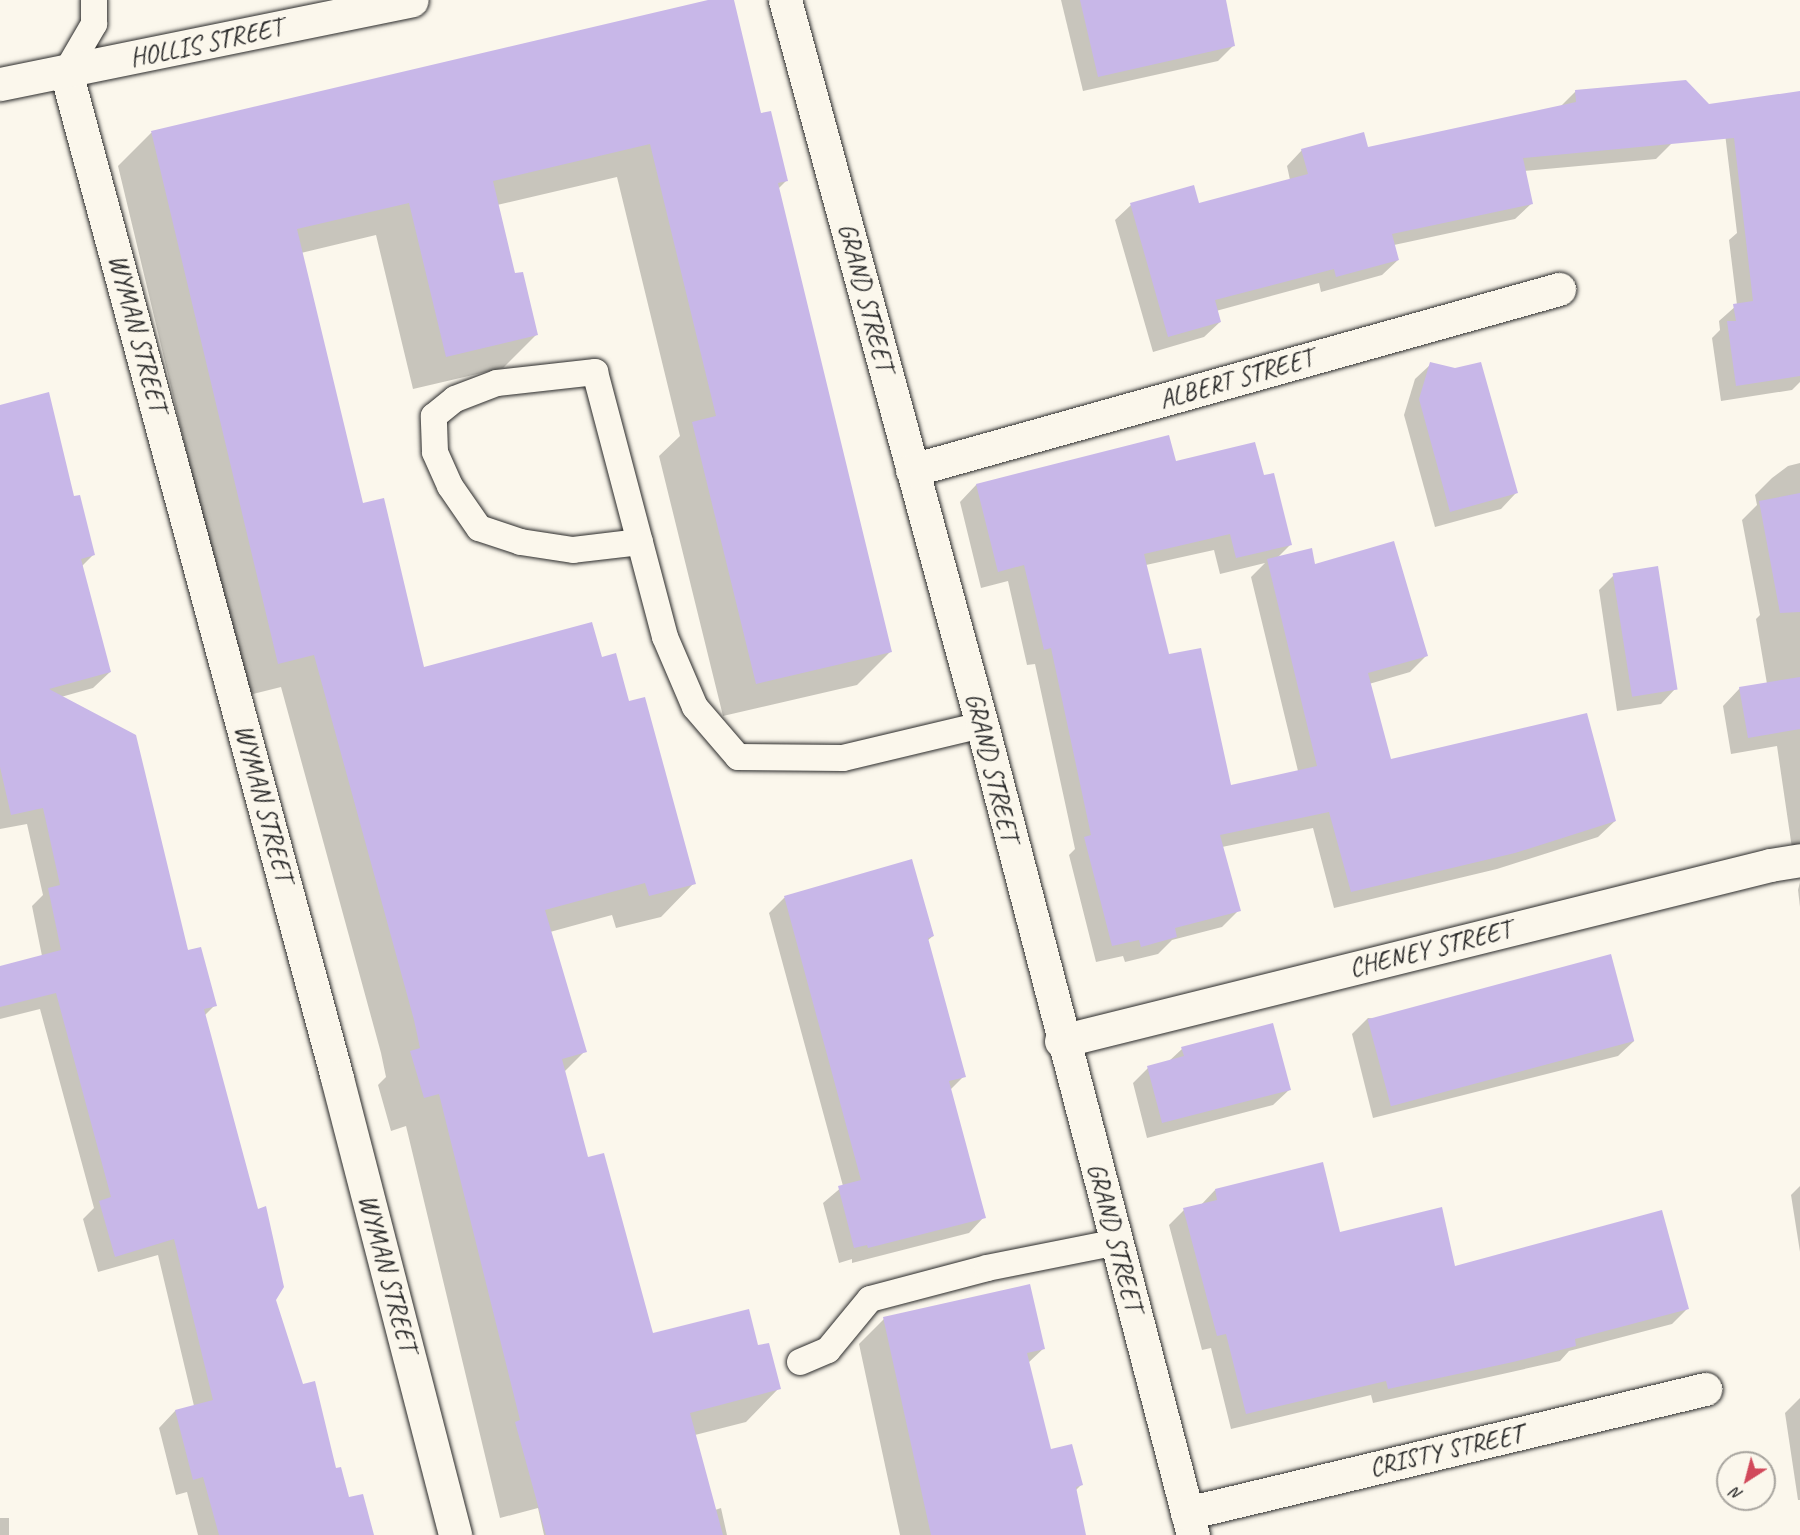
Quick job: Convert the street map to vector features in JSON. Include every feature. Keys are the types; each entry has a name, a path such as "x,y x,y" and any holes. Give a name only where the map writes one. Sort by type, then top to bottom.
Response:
{"street":[{"name":"HOLLIS STREET","path":"0,84 412,0"},
{"name":"GRAND STREET","path":"785,0 982,725 1061,1041 1117,1242 1190,1524"},
{"name":"WYMAN STREET","path":"66,72 334,1066 455,1535"},
{"name":"ALBERT STREET","path":"912,470 1559,289"},
{"name":"CHENEY STREET","path":"1061,1041 1770,865 1800,860"},
{"name":"CRISTY STREET","path":"1190,1524 1705,1389"}],"lane":[{"path":"66,72 94,24 94,0"},
{"path":"640,542 573,550 521,542 479,528 450,486 435,452 434,417 455,399 497,383 595,372 640,542 665,637 695,707 738,757 843,758 982,725"},
{"path":"800,1362 828,1350 870,1299 987,1268 1117,1242"}],"building":[{"path":"708,0 734,0 761,113 771,111 788,181 778,183 892,652 756,684 692,422 716,416 650,144 493,181 515,273 523,272 538,335 446,357 409,203 297,229 363,503 384,498 424,667 592,622 602,657 616,653 629,701 645,697 696,884 649,896 645,883 545,910 587,1052 562,1059 588,1157 604,1153 653,1333 749,1309 758,1345 769,1343 781,1389 690,1413 723,1535 546,1535 515,1422 520,1420 439,1094 424,1098 410,1051 420,1048 414,1020 314,655 278,664 151,131"},
{"path":"1080,0 1226,0 1235,46 1098,77"},
{"path":"1686,80 1709,104 1800,91 1800,376 1736,386 1727,321 1736,321 1733,304 1753,301 1734,138 1523,158 1533,204 1392,234 1399,260 1336,277 1334,269 1215,300 1221,322 1168,337 1130,203 1194,185 1199,203 1308,174 1301,149 1364,132 1368,147 1576,102 1575,90"},
{"path":"1430,362 1455,368 1481,362 1518,493 1450,512 1419,399"},
{"path":"49,392 74,496 80,495 95,555 81,559 111,672 49,689 136,735 188,950 201,947 217,1006 204,1009 258,1209 266,1206 284,1287 276,1300 303,1384 315,1381 336,1468 341,1467 349,1497 363,1494 374,1535 219,1535 203,1477 193,1480 175,1410 213,1400 174,1239 115,1257 99,1201 111,1197 56,993 0,1007 0,966 61,950 48,888 60,885 43,808 11,815 0,767 0,405"},
{"path":"1169,435 1176,461 1255,442 1264,475 1274,473 1292,545 1236,558 1230,534 1144,554 1169,654 1201,648 1231,785 1317,766 1267,559 1312,548 1315,564 1394,541 1428,656 1368,673 1391,759 1587,713 1616,821 1515,853 1351,892 1329,812 1220,835 1241,911 1175,928 1177,937 1141,947 1139,940 1112,946 1084,837 1091,835 1051,648 1044,650 1024,565 998,572 976,484"},
{"path":"1800,493 1800,612 1780,613 1759,501"},
{"path":"1658,566 1678,689 1632,697 1613,573"},
{"path":"1800,677 1800,729 1748,738 1739,687"},
{"path":"912,859 934,936 928,938 966,1077 949,1081 986,1218 868,1248 867,1245 854,1248 838,1186 861,1180 784,896"},
{"path":"1611,954 1634,1041 1391,1106 1368,1019"},
{"path":"1273,1023 1291,1090 1162,1123 1147,1066 1184,1056 1181,1047"},
{"path":"1323,1162 1340,1232 1442,1207 1455,1266 1662,1210 1689,1309 1575,1339 1576,1346 1513,1362 1388,1389 1386,1381 1246,1414 1226,1334 1217,1336 1183,1208 1217,1200 1215,1189"},
{"path":"1030,1284 1045,1349 1027,1353 1051,1449 1072,1444 1083,1485 1076,1487 1086,1535 931,1535 883,1317"}]}
